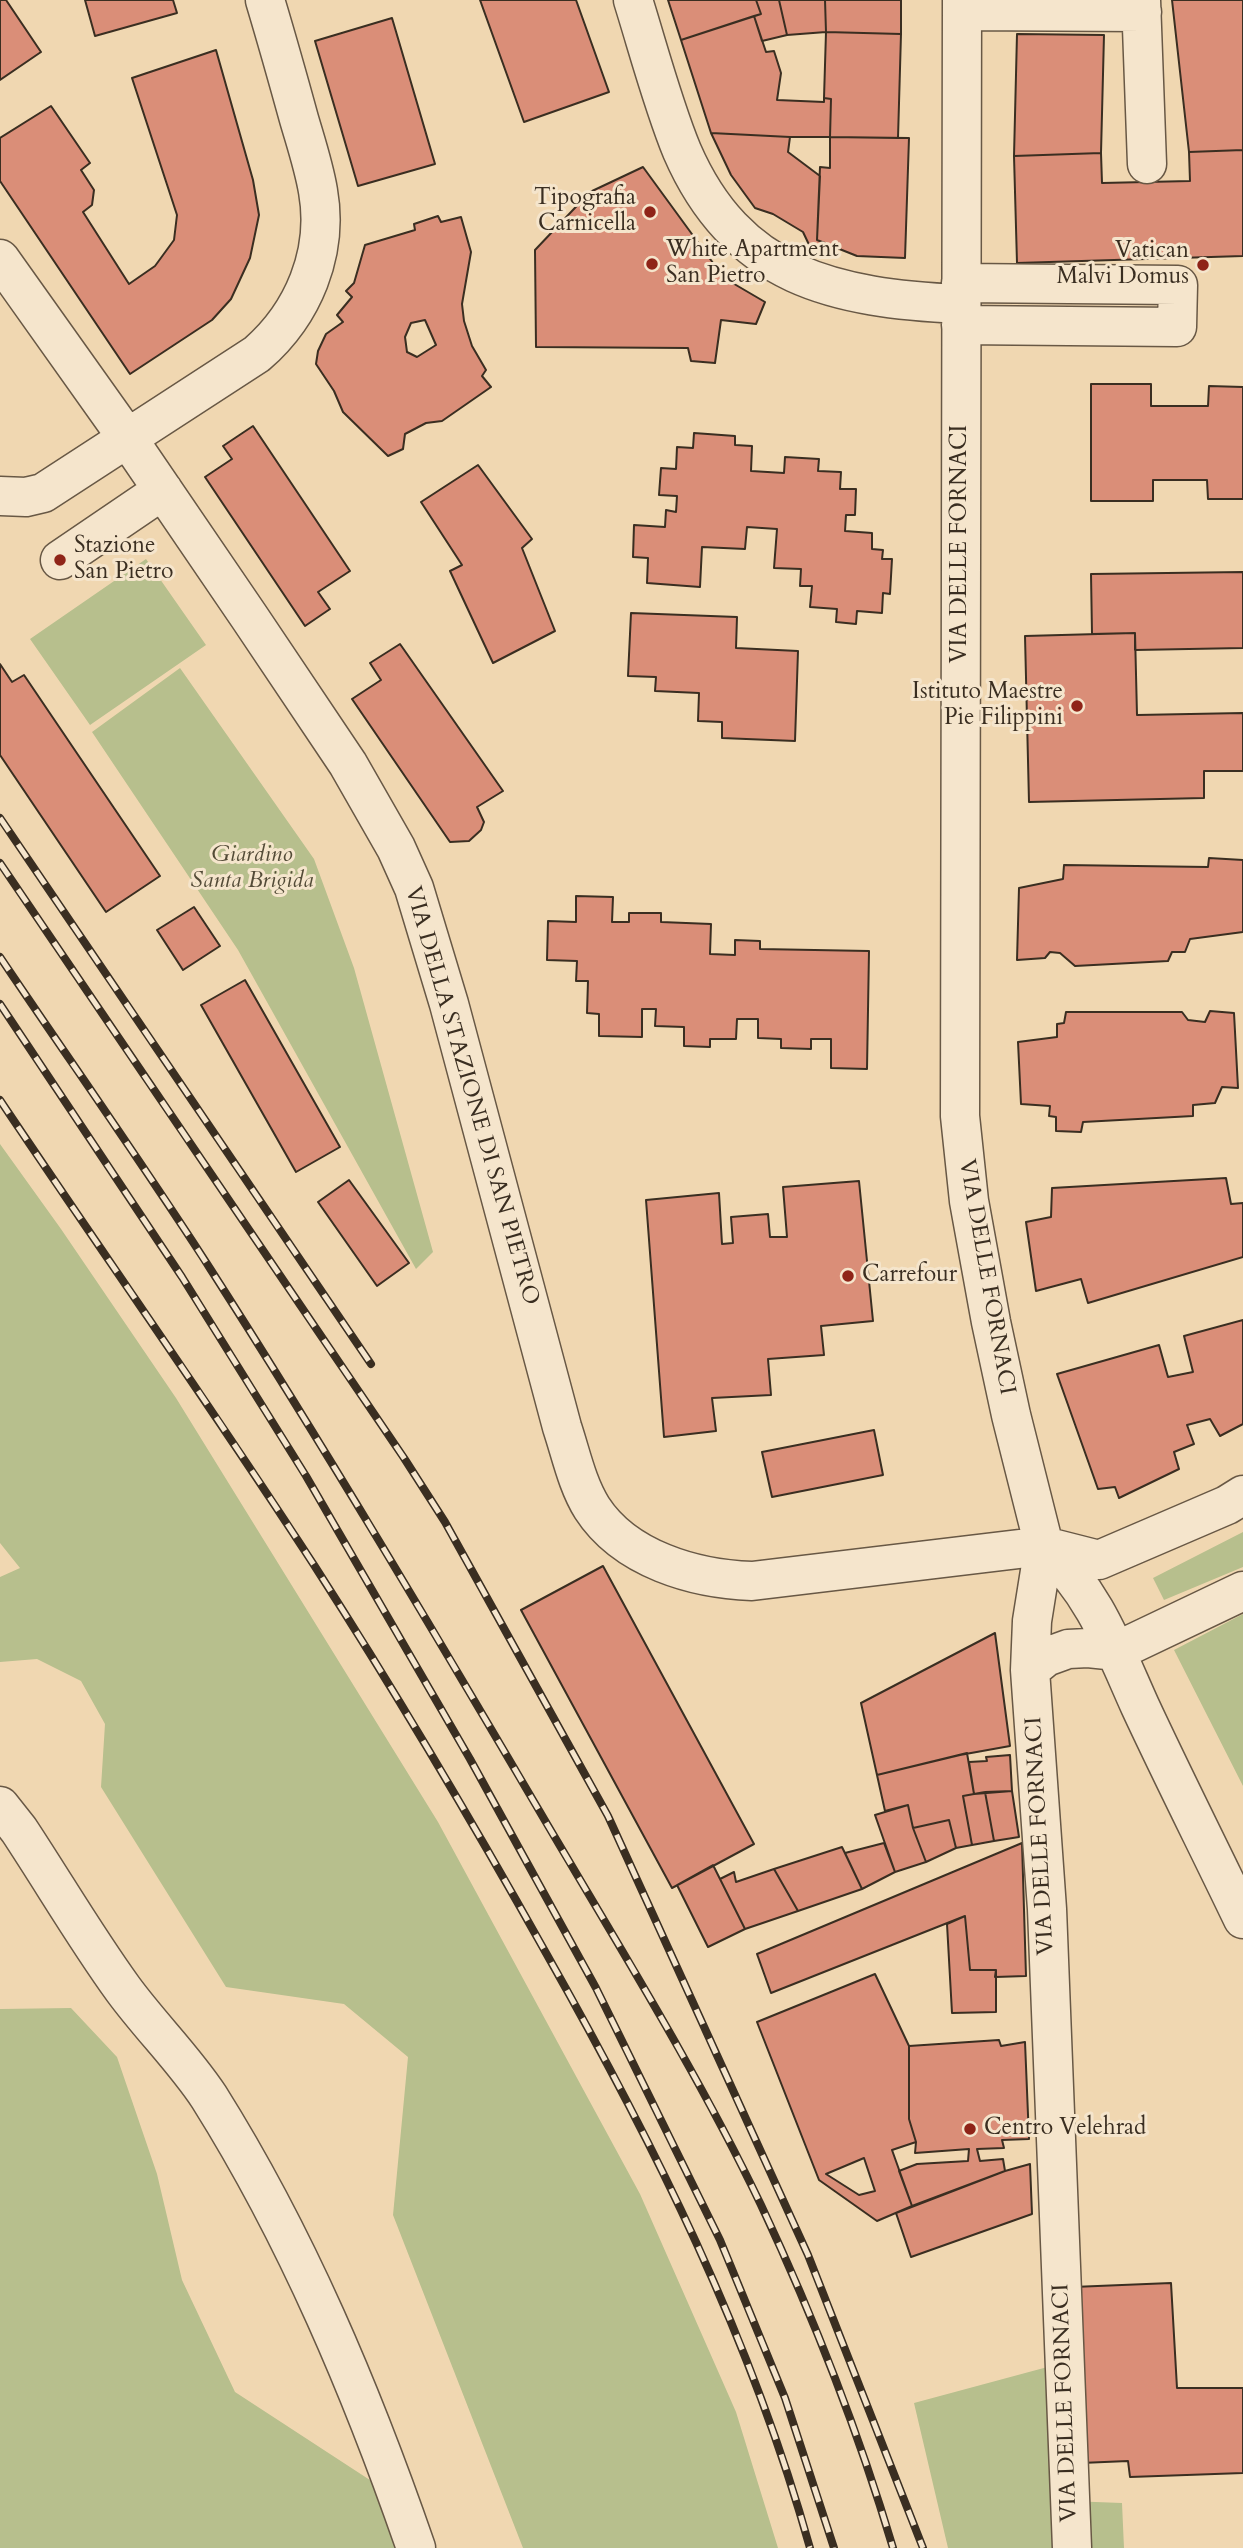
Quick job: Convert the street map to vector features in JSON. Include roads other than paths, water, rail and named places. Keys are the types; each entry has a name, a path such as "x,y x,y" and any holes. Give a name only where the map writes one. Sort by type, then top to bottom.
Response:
{"street":[{"path":"0,496 26,497 43,493 128,439 257,354 274,340 299,305 314,265 321,229 318,192 265,0"},
{"path":"633,0 682,149 710,202 746,244 786,269 836,288 898,300 961,304"},
{"path":"962,6 1141,6 1147,164"},
{"name":"VIA DELLE FORNACI","path":"962,6 960,1116 965,1172 985,1288 1011,1415 1044,1546 1032,1621 1031,1670 1047,1909 1072,2548"},
{"name":"VIA DELLA STAZIONE DI SAN PIETRO","path":"0,259 128,439 348,764 406,870 449,1004 562,1427 582,1488 593,1510 606,1526 631,1546 652,1558 674,1567 726,1580 786,1578 1044,1546"},
{"path":"60,561 163,491"},
{"path":"1044,1546 1099,1560 1227,1505 1243,1495"},
{"path":"1044,1546 1074,1576 1102,1620 1243,1919"},
{"path":"1031,1670 1046,1657 1068,1649 1117,1651 1243,1591"},
{"path":"0,1806 19,1830 123,1989 207,2095 263,2190 289,2239 358,2391 416,2548"}],"railway":[{"path":"0,818 371,1364"},
{"path":"0,863 445,1522 608,1816 808,2255 923,2548"},
{"path":"0,957 185,1230 295,1404 683,2056 761,2205 799,2289 850,2417 893,2548"},
{"path":"0,1004 182,1277 306,1476 470,1759 596,1988 720,2240 785,2398 834,2548"},
{"path":"0,1100 314,1565 433,1757 586,2024 661,2169 729,2317 759,2393 810,2548"}],"place":[{"name":"Tipografia Carnicella","path":"650,212"},
{"name":"White Apartment San Pietro","path":"652,264"},
{"name":"Vatican Malvi Domus","path":"1203,265"},
{"name":"Stazione San Pietro","path":"60,560"},
{"name":"Istituto Maestre Pie Filippini","path":"1077,706"},
{"name":"Carrefour","path":"848,1276"},
{"name":"Centro Velehrad","path":"970,2129"}],"park label":[{"name":"Giardino Santa Brigida","path":"252,869"}]}
